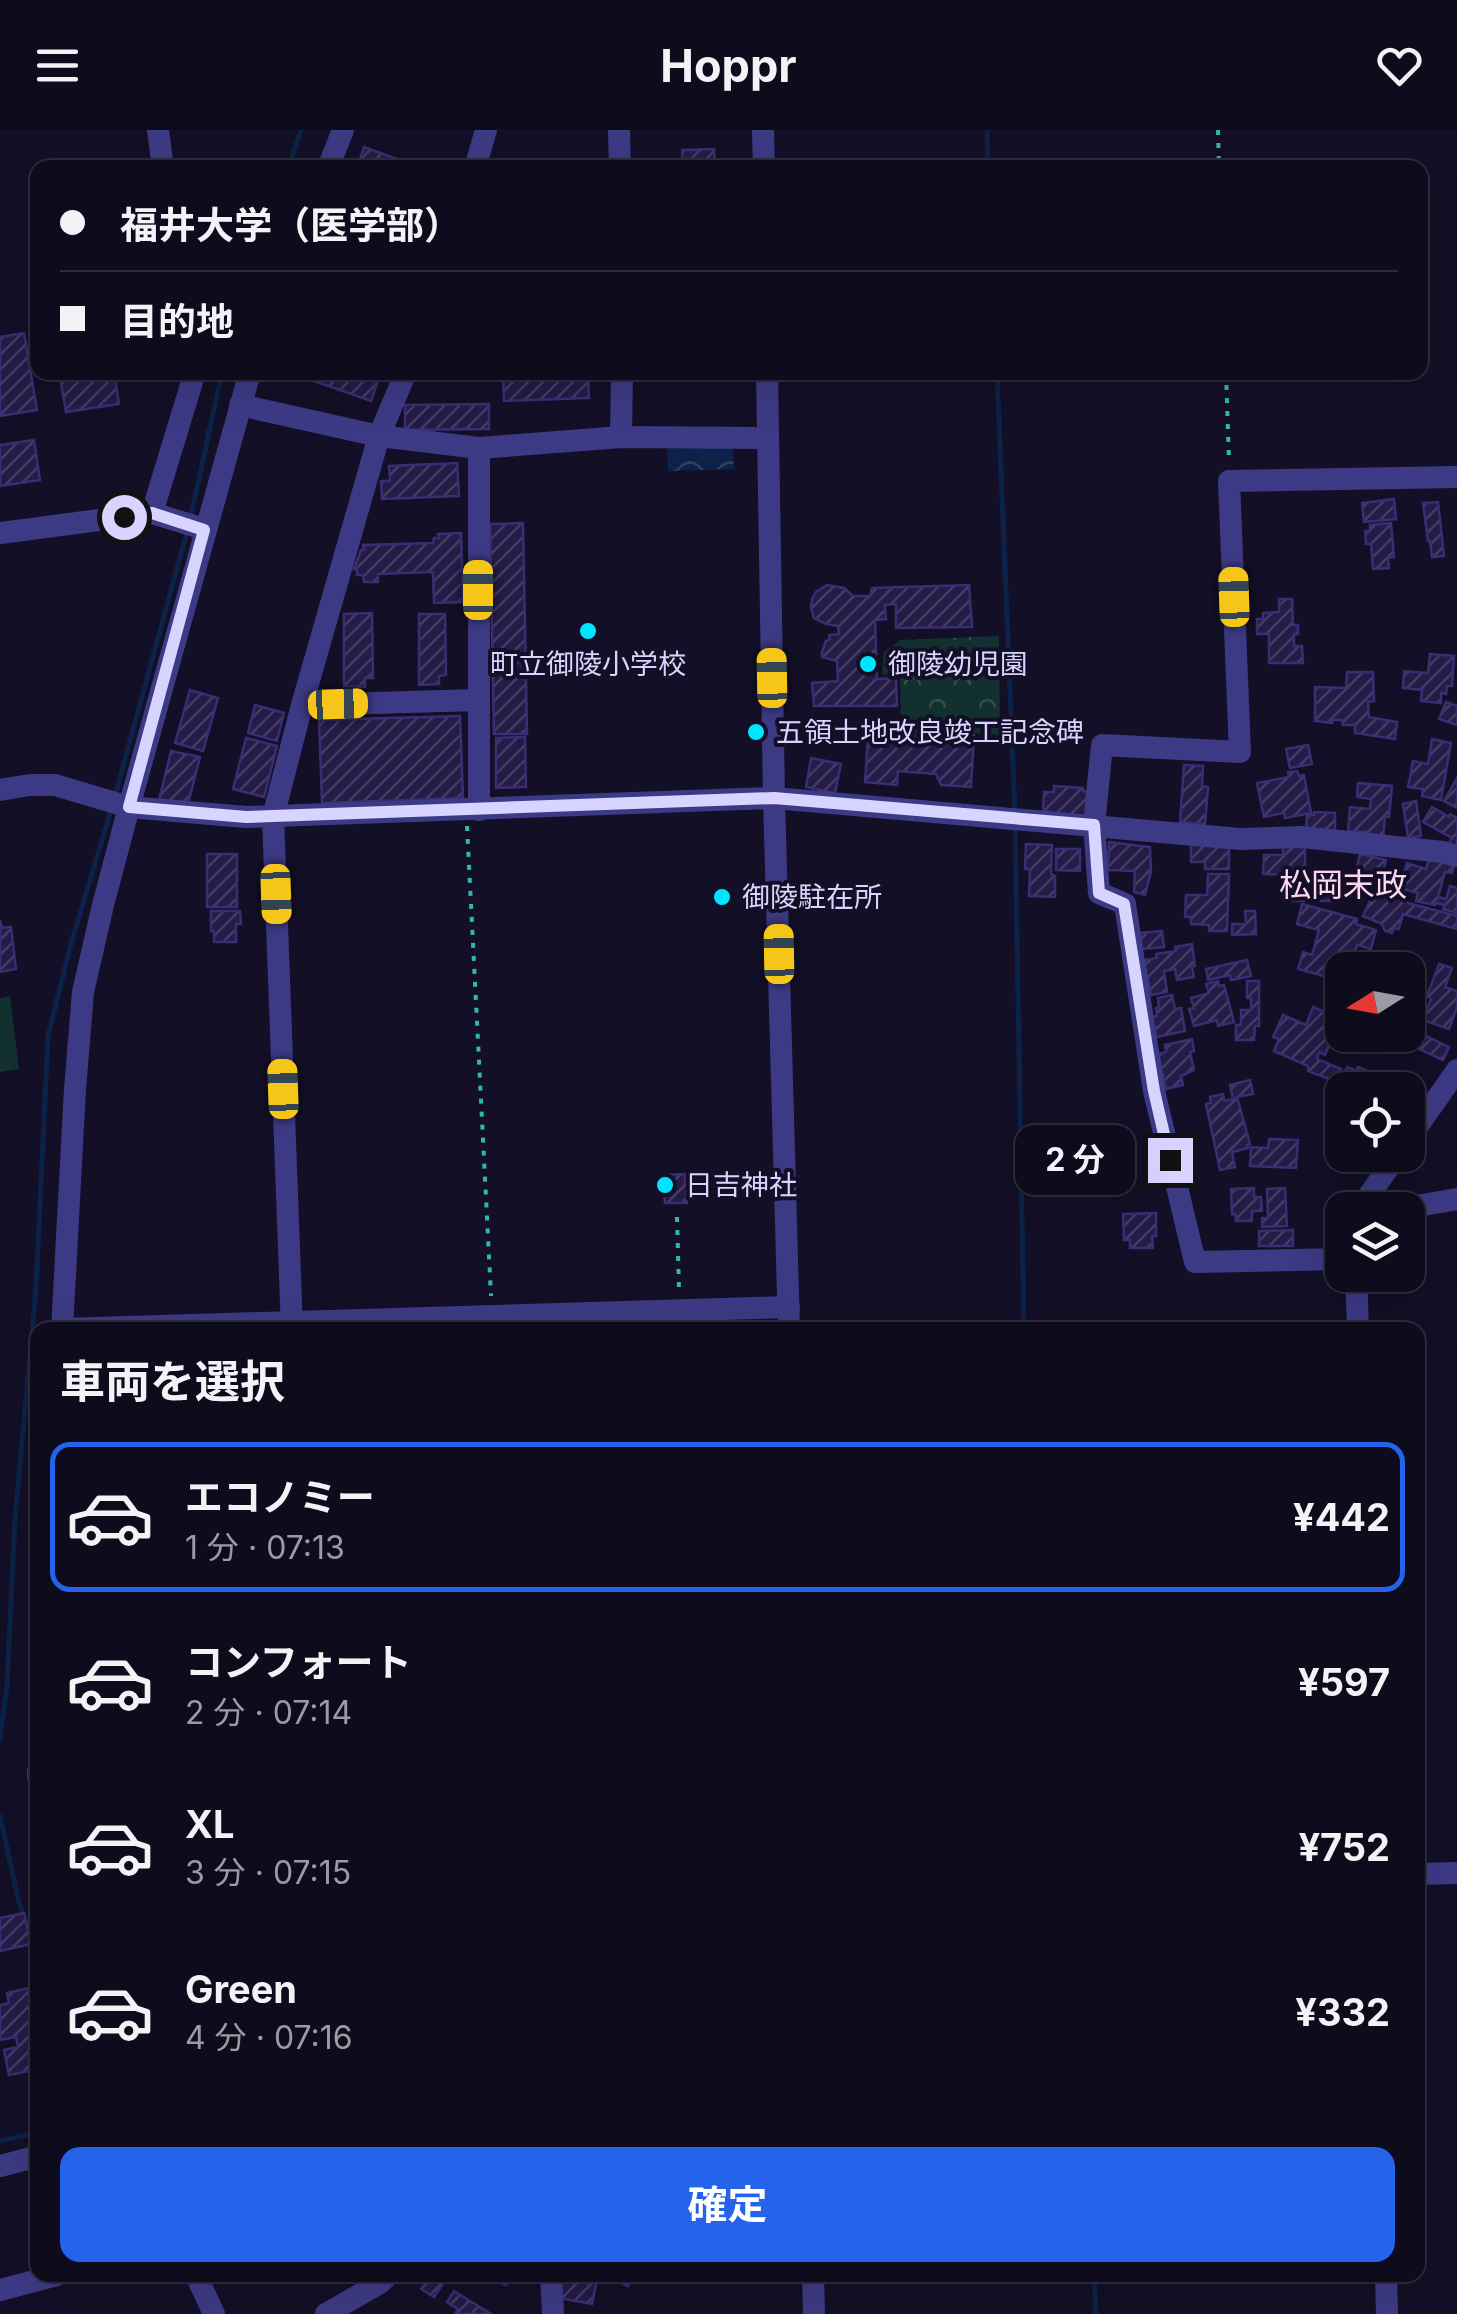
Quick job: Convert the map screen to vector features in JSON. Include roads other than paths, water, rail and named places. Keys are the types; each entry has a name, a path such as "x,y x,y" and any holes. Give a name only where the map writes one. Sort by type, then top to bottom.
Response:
{"street":[{"path":"158,130 163,160"},
{"path":"331,160 343,130"},
{"path":"478,160 486,130"},
{"path":"619,130 620,160"},
{"path":"763,130 764,160"},
{"path":"152,513 193,380"},
{"path":"62,1322 83,992 129,807 248,380"},
{"path":"292,1322 273,816 380,436 403,380"},
{"path":"621,437 622,380"},
{"path":"564,1322 680,1310 789,1318 767,380"},
{"path":"240,404 380,436 480,448 621,437 768,438"},
{"path":"472,810 479,700 480,448"},
{"path":"1325,1259 1195,1262 1154,1091 1124,904 1099,893 1094,825 1102,745 1240,752 1229,480 1457,477"},
{"path":"0,533 152,513 204,530"},
{"path":"302,705 479,700"},
{"path":"0,790 54,786 129,807 246,817 774,798 1240,839 1302,837 1457,856"},
{"path":"1425,1116 1457,1070"},
{"path":"1425,1204 1457,1199"},
{"path":"1357,1292 1358,1322"},
{"path":"372,1322 492,1316 511,1322"},
{"path":"1425,1874 1457,1873"},
{"path":"0,2166 30,2158"},
{"path":"0,2290 30,2282"},
{"path":"199,2282 214,2314"},
{"path":"326,2314 381,2282"},
{"path":"551,2282 553,2314"},
{"path":"812,2282 814,2314"},
{"path":"1386,2282 1388,2314"}],"water":[{"path":"733,446 734,469 668,471 667,449"}],"waterway":[{"path":"291,160 301,130"},
{"path":"987,130 988,160"},
{"path":"191,516 220,380"},
{"path":"997,380 1015,814"},
{"path":"115,796 187,532"},
{"path":"33,1322 48,1036 112,807"},
{"path":"1015,825 1024,1322"},
{"path":"0,1739 30,1354"},
{"path":"0,1816 19,1903 30,1932"},
{"path":"0,2141 30,2134"},
{"path":"1094,2282 1096,2314"}],"place":[{"name":"町立御陵小学校","path":"588,631"},
{"name":"御陵幼児園","path":"868,664"},
{"name":"五領土地改良竣工記念碑","path":"756,732"},
{"name":"御陵駐在所","path":"722,897"},
{"name":"日吉神社","path":"665,1185"}],"district":[{"name":"松岡末政","path":"1343,884"}]}
